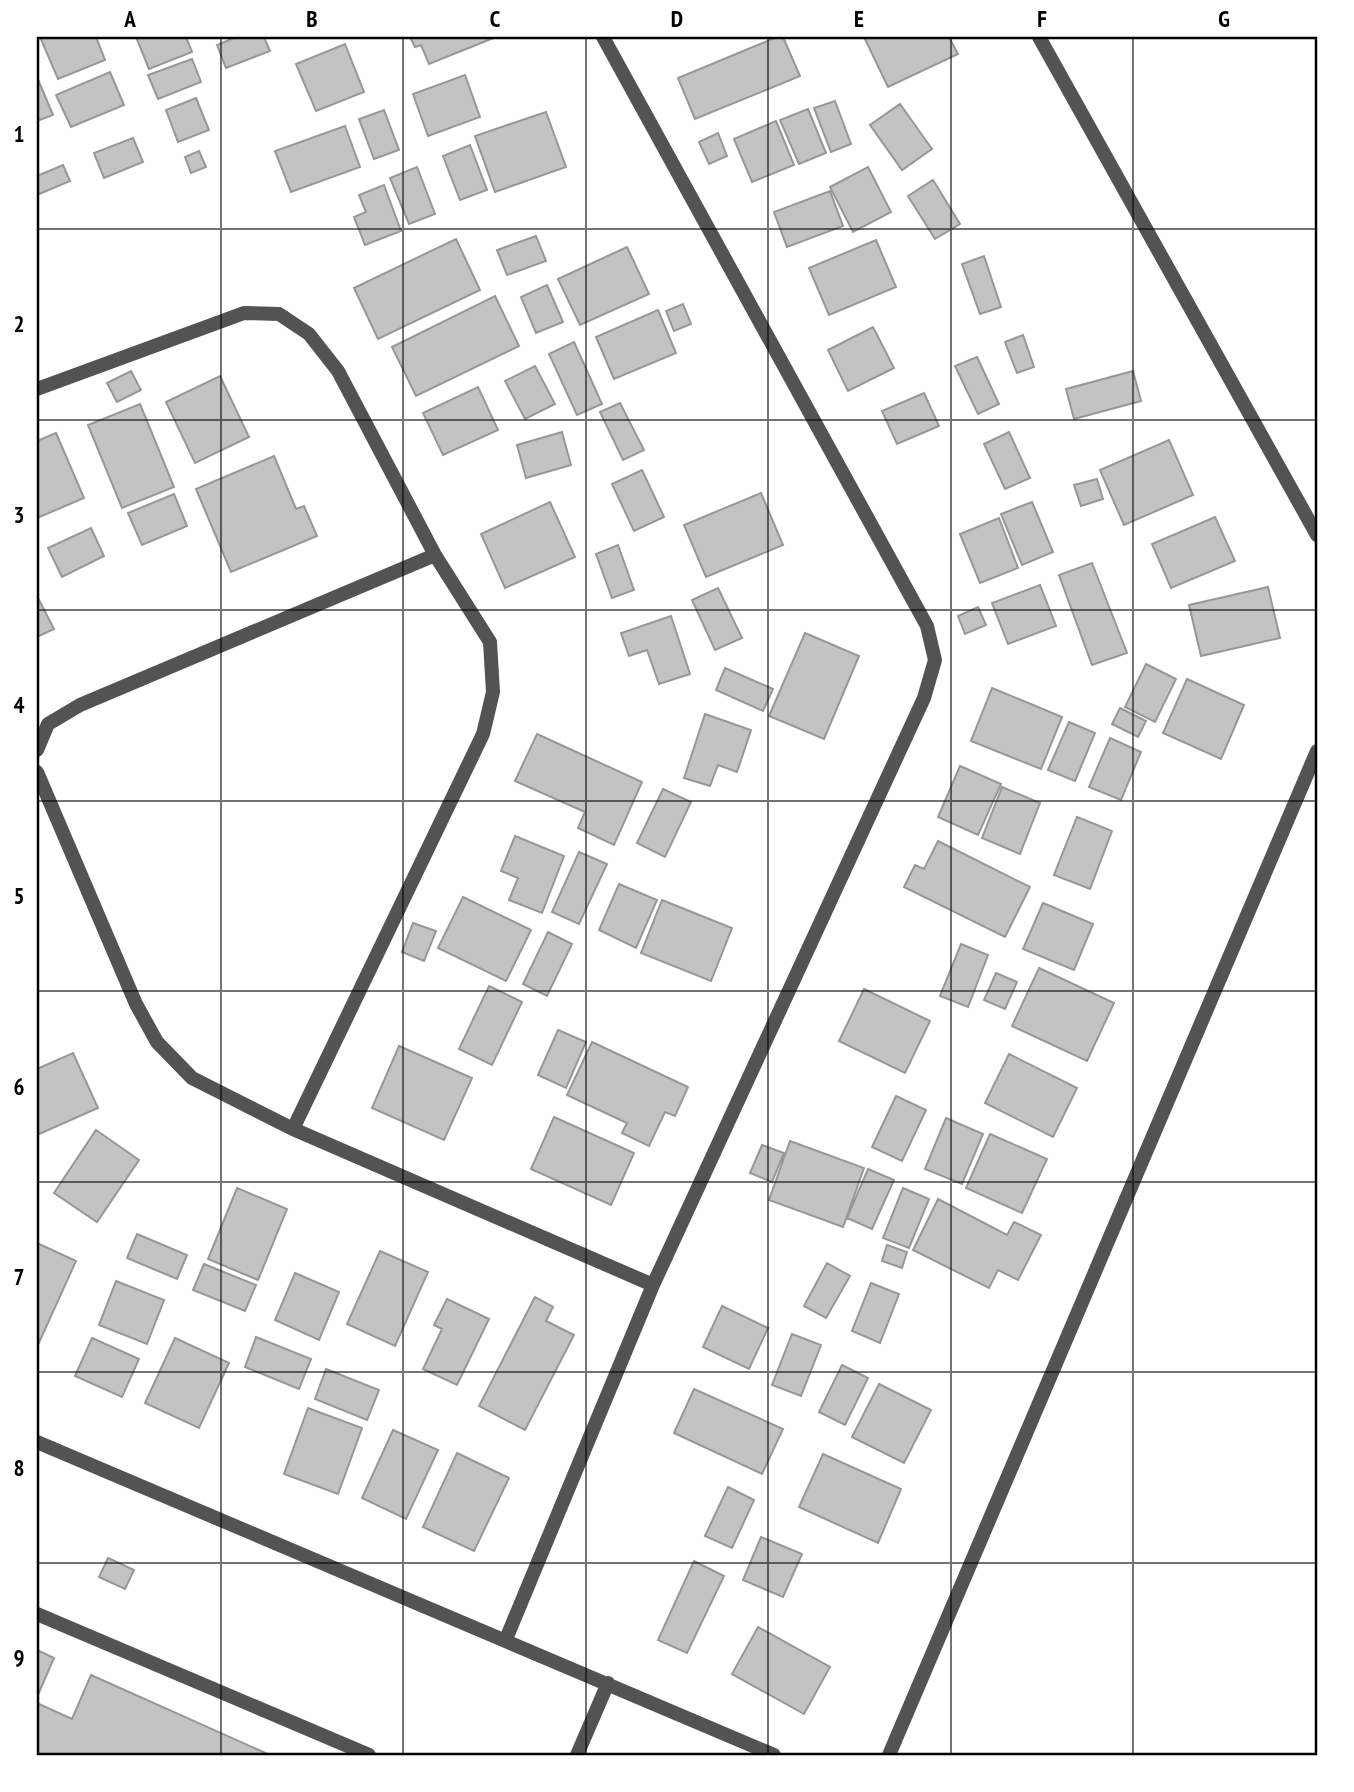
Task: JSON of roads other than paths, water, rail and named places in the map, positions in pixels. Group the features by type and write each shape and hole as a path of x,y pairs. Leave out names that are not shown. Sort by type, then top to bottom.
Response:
{"street":[{"path":"506,1639 653,1285 924,698 935,660 927,626 603,37"},
{"path":"1039,37 1317,536"},
{"path":"37,389 244,313 279,314 309,334 338,371 435,555 490,642 493,692 483,734 293,1129"},
{"path":"37,750 48,724 80,705 435,555"},
{"path":"889,1755 1317,751"},
{"path":"37,772 136,1004 157,1042 192,1078 293,1129 653,1285"},
{"path":"37,1442 774,1755"},
{"path":"37,1614 369,1755"},
{"path":"577,1755 608,1684"}]}
